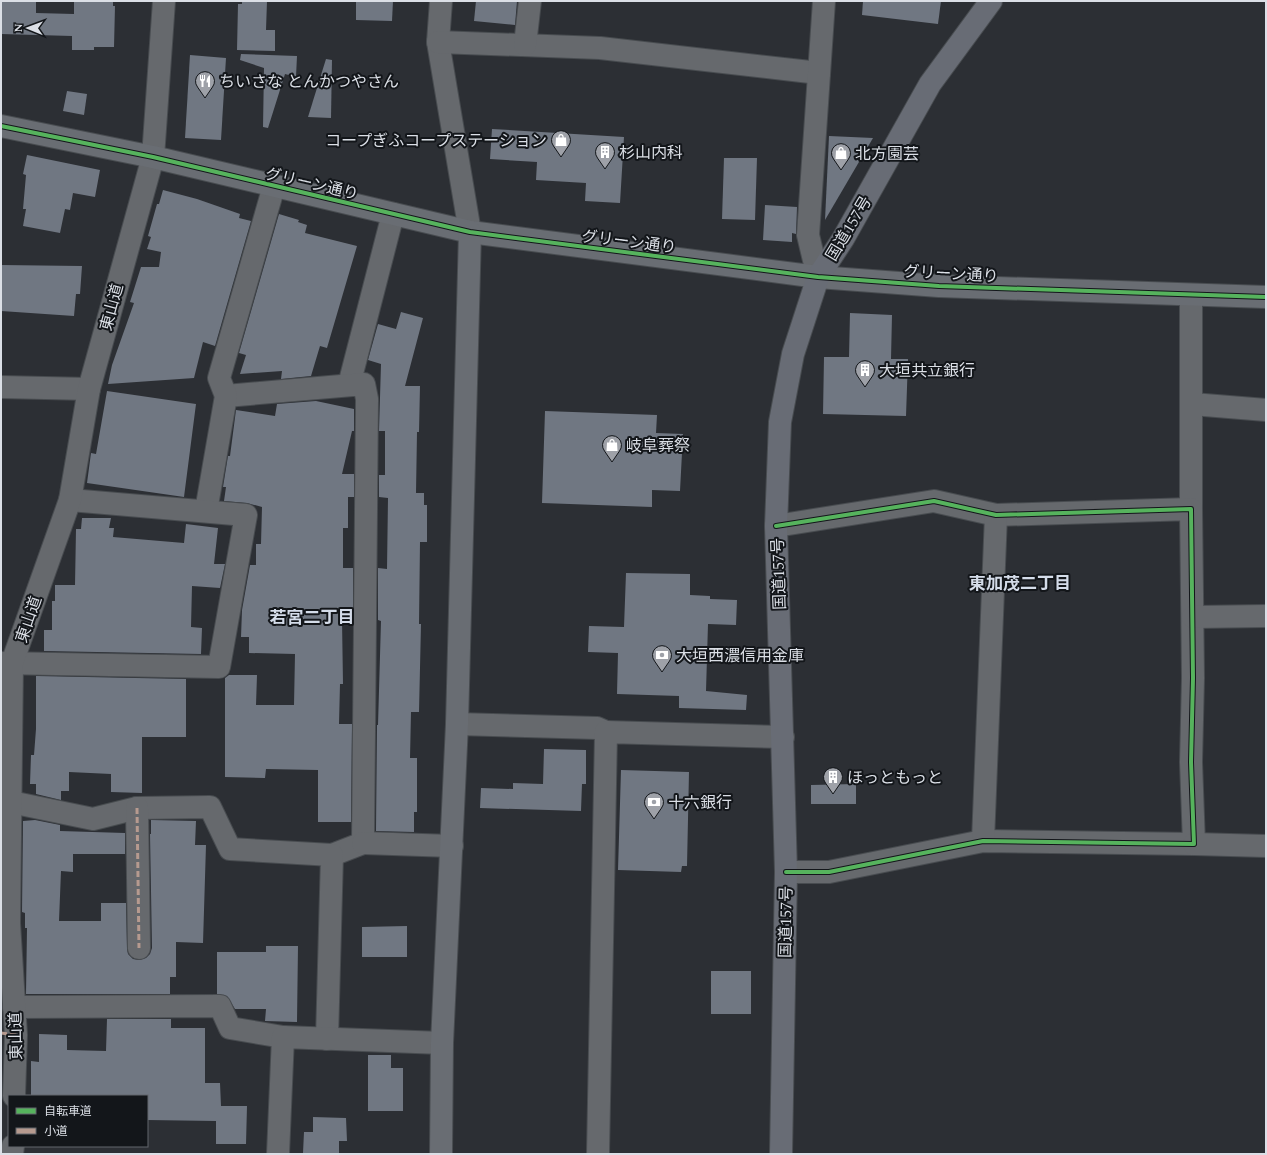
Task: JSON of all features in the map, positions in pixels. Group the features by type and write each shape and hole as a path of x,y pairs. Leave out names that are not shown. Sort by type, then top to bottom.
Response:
{"highway":[{"name":"国道157号","path":"781,1154 786,872 776,526 780,422 793,354 818,277 842,239 930,84 991,1"}],"street":[{"name":"東山道","path":"14,1095 9,1034 14,1007 5,923 7,663 70,500 89,389 153,157 164,1"},
{"path":"441,1 438,42 470,232 457,724 442,1043 441,1154"},
{"path":"525,45 530,1"},
{"path":"818,277 808,235 824,1"},
{"path":"438,42 600,48 819,73"},
{"name":"グリーン通り","path":"1,126 153,157 470,232 818,277 939,286 1266,297"},
{"path":"206,511 226,396 219,378 274,186"},
{"path":"349,385 393,214"},
{"path":"1192,295 1194,678 1191,762 1194,844"},
{"path":"226,396 364,384 368,400 363,843"},
{"path":"1,387 89,389"},
{"path":"1192,404 1266,410"},
{"path":"7,663 219,667 246,515 70,500"},
{"path":"776,526 934,501 996,515 1192,508"},
{"path":"983,841 996,515"},
{"path":"1193,617 1266,616"},
{"path":"457,724 597,728 606,732 783,737"},
{"path":"598,1154 606,732"},
{"path":"6,801 93,819 137,808 210,806 230,850 332,855 363,843 452,846"},
{"path":"137,808 139,948"},
{"path":"786,872 829,872 983,841 1266,846"},
{"path":"327,1039 332,855"},
{"path":"14,1007 220,1006 230,1028 283,1037 442,1043"},
{"path":"278,1154 283,1037"}],"building":[{"path":"1,1 36,1 36,13 74,14 74,1 113,1 113,6 115,6 114,47 94,47 94,50 72,50 72,36 1,34"},
{"path":"242,1 267,1 266,30 275,30 275,51 237,50 238,4 242,4"},
{"path":"356,1 393,1 392,21 356,20"},
{"path":"476,1 517,1 515,25 474,21"},
{"path":"863,1 941,1 938,24 862,15"},
{"path":"241,54 297,56 296,77 285,74 268,128 263,127 264,68 240,60"},
{"name":"ちいさな とんかつやさん","path":"190,55 226,58 221,140 185,138"},
{"path":"326,59 332,60 331,118 308,117"},
{"path":"67,91 87,94 84,115 63,111"},
{"path":"492,129 624,137 620,203 585,201 586,183 536,180 537,162 490,159"},
{"name":"北方園芸","path":"829,136 873,138 825,220"},
{"path":"27,155 100,170 95,197 73,193 70,210 65,209 60,233 23,226 26,209 23,209 26,175 23,174"},
{"path":"724,158 757,158 755,220 722,219"},
{"path":"163,190 197,199 240,214 239,218 251,221 215,346 203,342 194,378 108,384 112,365 134,303 130,302 141,267 159,267 161,252 147,249 151,237 148,236 157,204 159,204"},
{"path":"765,205 797,207 796,234 792,233 792,242 763,240"},
{"path":"279,214 299,220 298,222 307,225 305,233 357,246 327,348 320,346 311,376 281,379 282,371 240,374 246,355 239,353"},
{"path":"1,265 82,266 80,294 76,294 74,316 1,311"},
{"path":"401,312 423,318 405,386 420,386 419,432 417,432 416,493 424,493 424,505 427,505 427,542 420,542 419,624 421,624 419,712 411,712 410,758 417,758 417,812 414,812 414,832 376,831 377,725 381,621 378,620 378,568 387,569 388,498 379,497 379,475 385,475 385,431 379,431 381,364 368,360 378,324 396,329"},
{"name":"大垣共立銀行","path":"850,313 892,315 891,359 908,359 906,416 823,414 824,357 849,357"},
{"path":"107,391 196,404 184,497 87,483 91,453 96,454"},
{"path":"316,401 354,409 354,431 352,431 342,474 354,474 354,497 348,497 348,528 343,528 343,568 353,568 353,620 342,620 343,684 340,684 339,724 352,724 351,822 318,822 318,770 266,769 265,778 225,777 225,678 229,675 257,675 256,705 294,705 295,654 249,653 249,637 241,637 242,610 250,565 256,565 256,544 261,544 262,507 247,503 224,501 226,487 223,487 228,456 230,456 236,410 275,416 277,404"},
{"name":"岐阜葬祭","path":"545,411 657,415 656,433 683,434 680,491 652,490 652,507 542,503"},
{"path":"82,518 111,518 109,528 114,528 113,537 184,543 186,524 218,528 214,564 225,564 220,588 192,586 191,627 202,628 201,654 44,651 44,630 52,630 52,601 55,601 55,585 75,585 76,529 81,529"},
{"path":"626,573 690,574 690,595 710,596 710,599 737,600 736,625 708,624 706,691 747,695 746,710 679,708 679,696 617,694 618,653 588,652 589,626 624,627"},
{"path":"36,676 186,679 186,737 142,737 142,793 111,792 111,774 69,772 69,791 61,791 61,800 36,794 36,784 30,784 31,755 34,755 36,729"},
{"path":"544,749 586,750 586,784 582,784 581,811 480,808 481,788 513,789 513,783 543,784"},
{"name":"十六銀行","path":"621,770 689,772 687,866 682,866 681,872 618,870"},
{"name":"ほっともっと","path":"856,784 856,804 811,804 811,785"},
{"path":"35,820 60,825 60,831 125,833 125,854 73,854 73,872 61,871 59,921 101,921 101,903 126,903 128,954 133,959 139,960 146,958 150,954 152,948 151,820 196,821 195,845 206,845 203,943 176,942 176,977 170,977 170,994 26,994 27,928 25,928 25,913 22,912 23,821"},
{"path":"407,926 407,957 362,957 362,927"},
{"path":"266,946 298,946 297,1022 265,1021 266,1009 235,1009 227,996 217,994 217,952 266,952"},
{"path":"711,971 751,971 751,1014 711,1014"},
{"path":"107,1019 171,1019 171,1028 205,1028 205,1083 220,1083 221,1106 247,1106 246,1144 216,1144 216,1121 148,1120 148,1095 31,1095 31,1061 39,1062 39,1034 67,1035 67,1050 106,1051"},
{"path":"368,1055 391,1055 391,1068 403,1068 403,1111 368,1111"},
{"path":"313,1117 346,1118 347,1141 339,1141 339,1153 303,1153 304,1132 313,1132"}],"marked path":[{"path":"137,808 139,948"},
{"path":"1,1033 16,1035"}],"cycle path":[{"path":"1,126 153,157 470,232 818,277 939,286 1266,297"},
{"path":"776,526 934,501 996,515 1191,509 1193,678 1191,762 1194,844 983,841 829,872 786,872"}],"place":[{"name":"ちいさな とんかつやさん","path":"205,98"},
{"name":"コープぎふコープステーション","path":"561,157"},
{"name":"杉山内科","path":"605,169"},
{"name":"北方園芸","path":"841,170"},
{"name":"大垣共立銀行","path":"865,387"},
{"name":"岐阜葬祭","path":"612,462"},
{"name":"大垣西濃信用金庫","path":"662,672"},
{"name":"ほっともっと","path":"833,794"},
{"name":"十六銀行","path":"654,819"}],"district":[{"name":"東加茂二丁目","path":"1020,583"},
{"name":"若宮二丁目","path":"312,617"}]}
